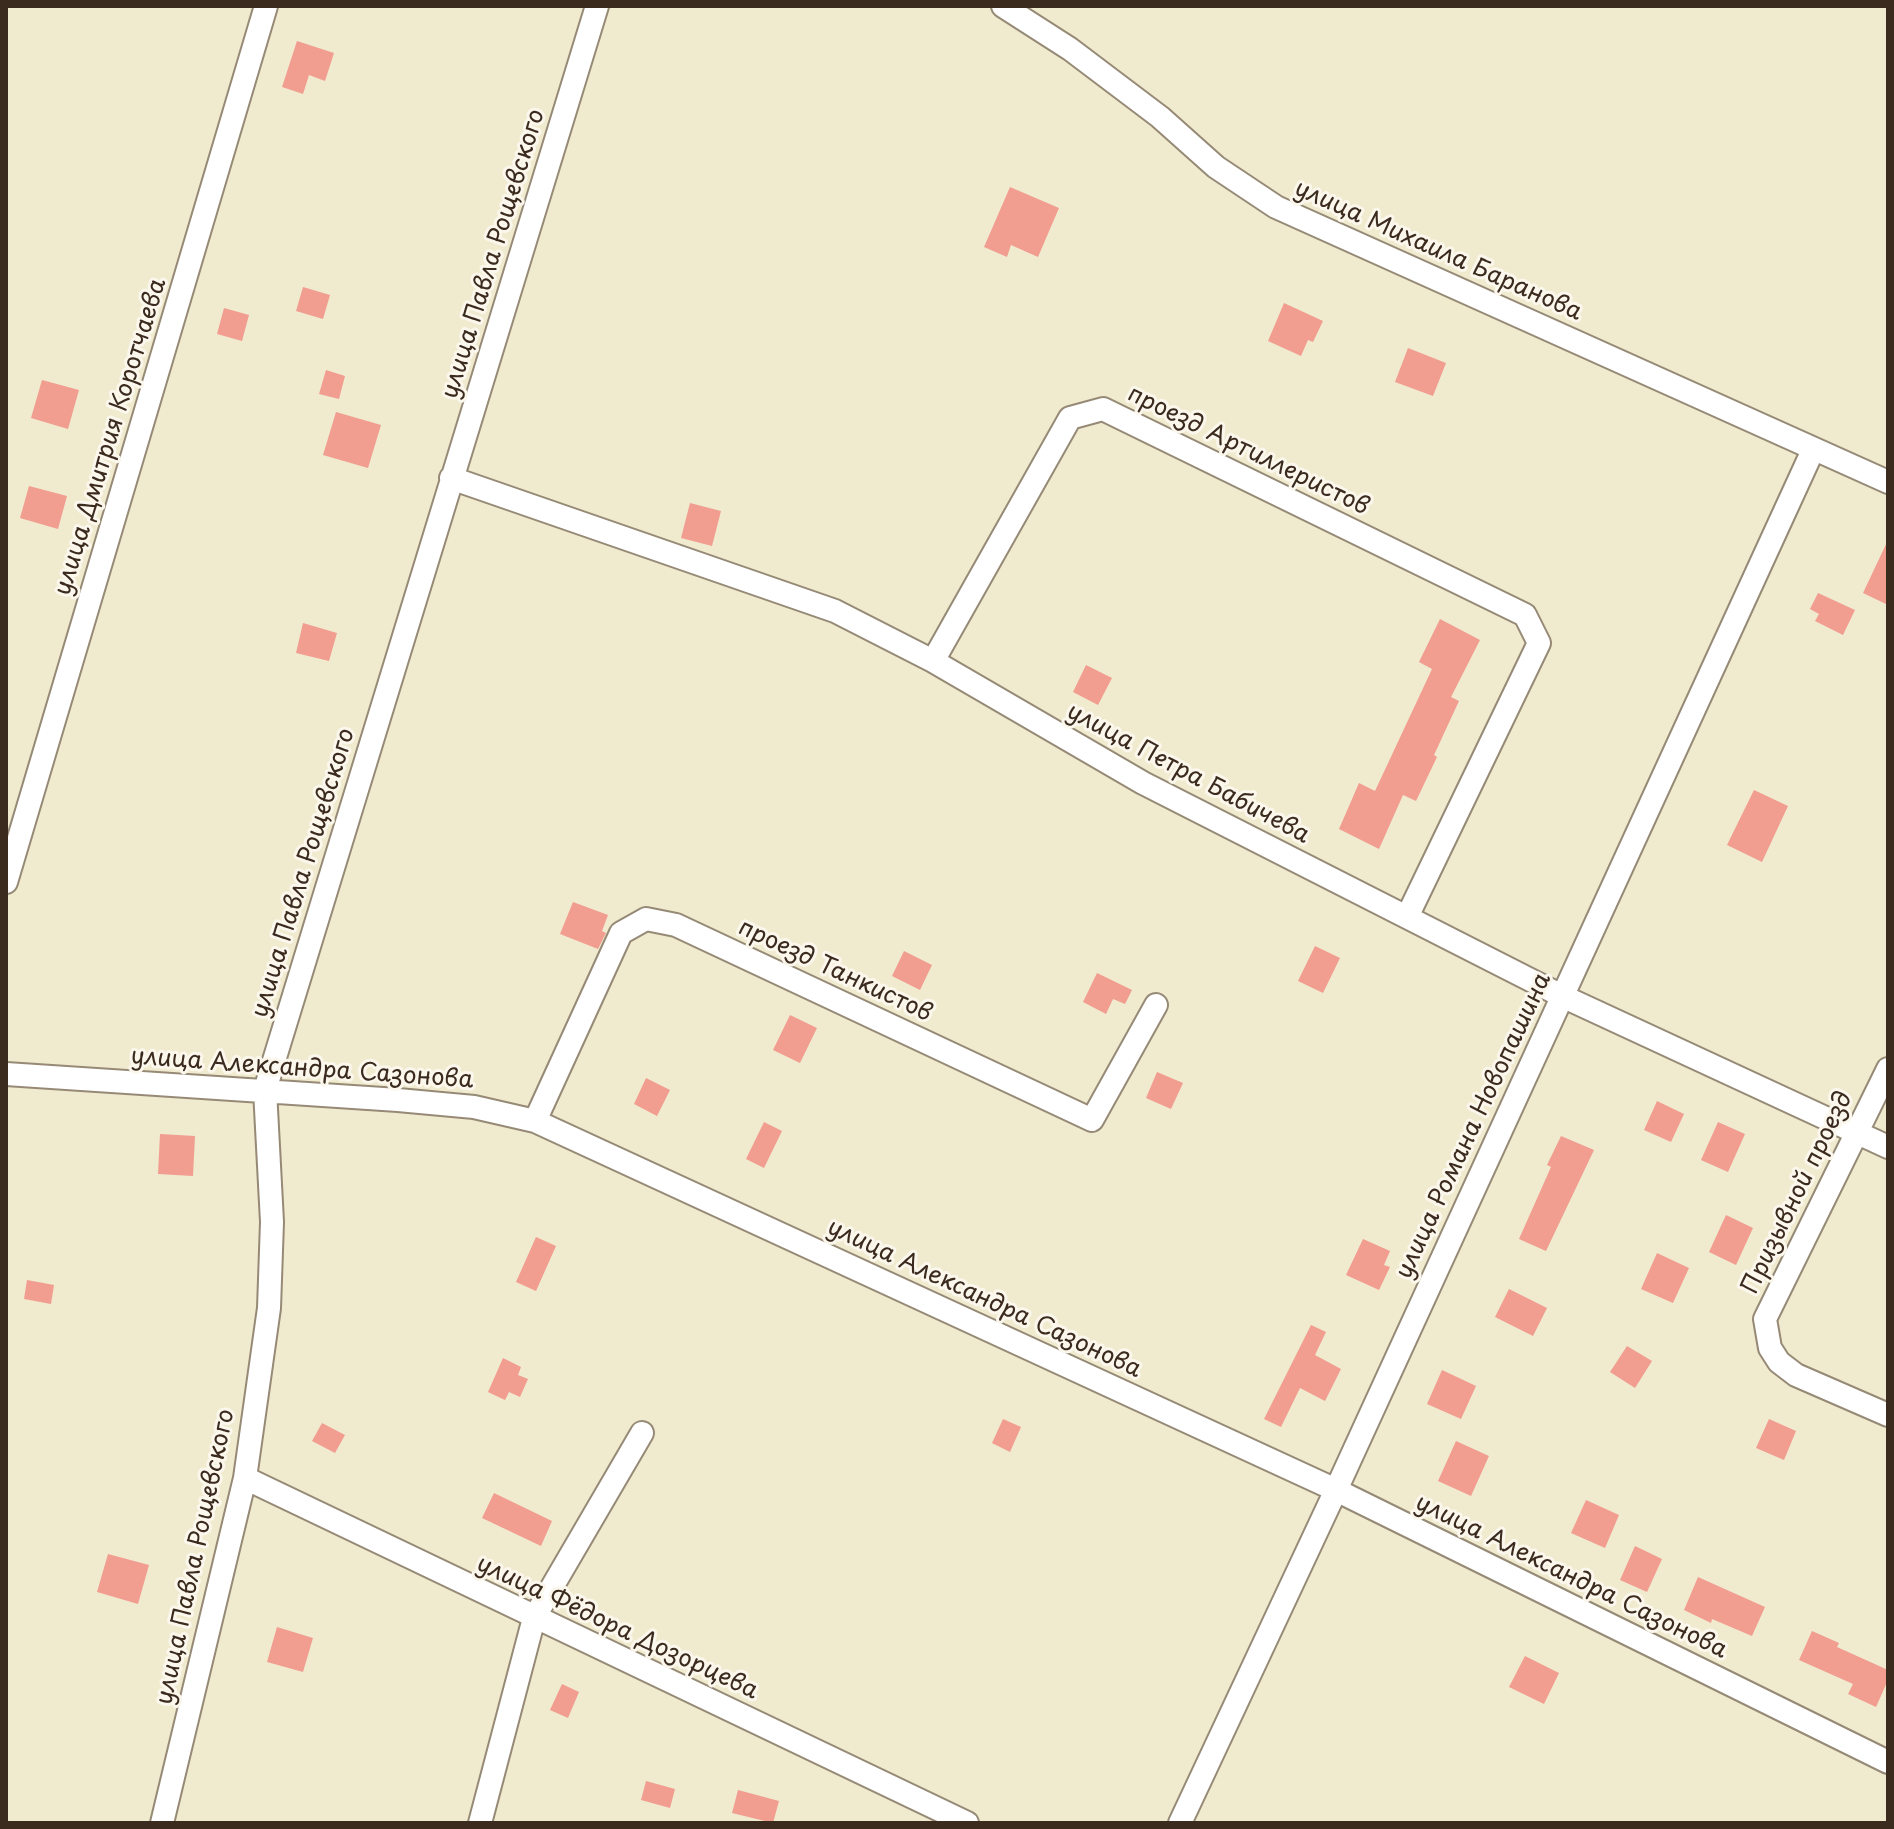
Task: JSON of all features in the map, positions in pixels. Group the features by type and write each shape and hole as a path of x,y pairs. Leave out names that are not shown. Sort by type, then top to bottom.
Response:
{"street":[{"name":"улица Дмитрия Коротчаева","path":"6,882 266,6"},
{"name":"улица Павла Рощевского","path":"162,1823 245,1478 269,1308 272,1222 265,1090 597,6"},
{"name":"улица Михаила Баранова","path":"1003,6 1070,49 1160,117 1216,167 1276,207 1888,482"},
{"name":"проезд Артиллеристов","path":"933,661 1070,418 1103,409 1525,615 1539,643 1407,917"},
{"name":"улица Романа Новопашина","path":"1180,1823 1813,450"},
{"name":"улица Петра Бабичева","path":"451,478 835,611 933,661 1143,783 1562,996 1888,1147"},
{"name":"проезд Танкистов","path":"535,1121 621,933 646,919 676,925 1092,1120 1156,1005"},
{"name":"Призывной проезд","path":"1888,1069 1765,1319 1766,1335 1779,1362 1796,1375 1888,1415"},
{"name":"улица Александра Сазонова","path":"6,1074 474,1107 535,1121 1336,1490 1886,1758"},
{"path":"480,1823 534,1618 642,1433"},
{"name":"улица Фёдора Дозорцева","path":"245,1478 967,1823"}],"building":[{"path":"297,41 334,53 325,81 309,75 303,94 282,87"},
{"path":"1010,187 1059,208 1038,257 1011,245 1007,257 984,247"},
{"path":"303,287 330,295 323,319 296,311"},
{"path":"1284,303 1323,321 1313,342 1308,340 1301,356 1268,341"},
{"path":"224,308 249,315 242,341 217,334"},
{"path":"1408,348 1446,363 1433,396 1395,382"},
{"path":"326,370 345,376 339,399 319,394"},
{"path":"42,380 79,390 68,429 31,418"},
{"path":"336,412 381,425 368,468 323,455"},
{"path":"29,486 67,496 58,529 20,518"},
{"path":"690,503 721,511 712,546 681,538"},
{"path":"1888,540 1888,605 1863,593"},
{"path":"1818,593 1855,610 1843,635 1815,621 1819,614 1810,609"},
{"path":"1440,619 1480,640 1451,697 1459,701 1416,801 1403,795 1379,849 1339,829 1359,783 1375,791 1432,669 1419,662"},
{"path":"303,623 337,633 329,661 296,653"},
{"path":"1086,665 1112,678 1098,705 1073,692"},
{"path":"1754,790 1788,806 1762,862 1727,845"},
{"path":"573,902 608,915 602,931 606,933 598,949 560,934"},
{"path":"1315,946 1340,958 1323,993 1298,981"},
{"path":"904,951 932,965 920,990 892,976"},
{"path":"1097,973 1132,990 1125,1004 1113,999 1106,1014 1083,1002"},
{"path":"790,1015 817,1028 800,1063 773,1050"},
{"path":"1157,1072 1183,1083 1171,1109 1146,1098"},
{"path":"646,1078 670,1090 657,1116 634,1104"},
{"path":"1657,1101 1684,1114 1671,1142 1644,1130"},
{"path":"764,1122 782,1131 764,1168 746,1159"},
{"path":"1718,1122 1745,1134 1728,1172 1701,1160"},
{"path":"160,1134 195,1136 193,1176 158,1174"},
{"path":"1561,1136 1594,1150 1546,1251 1519,1239 1551,1167 1547,1165"},
{"path":"1726,1215 1753,1228 1736,1265 1709,1252"},
{"path":"536,1237 556,1246 536,1291 516,1282"},
{"path":"1363,1239 1390,1251 1384,1265 1390,1267 1379,1290 1346,1275"},
{"path":"1657,1253 1689,1268 1673,1303 1641,1289"},
{"path":"27,1280 54,1285 51,1304 24,1299"},
{"path":"1509,1289 1547,1308 1533,1336 1495,1317"},
{"path":"1311,1325 1326,1332 1315,1355 1341,1369 1325,1401 1300,1388 1281,1427 1264,1419"},
{"path":"1627,1346 1652,1361 1635,1388 1610,1372"},
{"path":"503,1358 521,1367 518,1375 528,1379 520,1397 509,1392 505,1400 488,1392"},
{"path":"1442,1370 1476,1386 1461,1419 1427,1404"},
{"path":"1003,1419 1021,1427 1010,1452 992,1443"},
{"path":"1769,1419 1796,1431 1784,1460 1756,1448"},
{"path":"322,1423 345,1435 335,1453 312,1441"},
{"path":"1456,1441 1489,1456 1471,1496 1438,1481"},
{"path":"494,1493 552,1521 541,1546 482,1518"},
{"path":"1586,1500 1619,1515 1605,1548 1571,1533"},
{"path":"1635,1546 1662,1559 1647,1592 1620,1580"},
{"path":"108,1554 149,1565 138,1604 97,1592"},
{"path":"1698,1577 1765,1607 1752,1636 1712,1619 1711,1623 1684,1610"},
{"path":"277,1627 313,1638 303,1672 267,1662"},
{"path":"1812,1631 1839,1643 1837,1647 1888,1670 1888,1680 1876,1707 1848,1694 1853,1684 1799,1660"},
{"path":"1525,1656 1559,1673 1544,1704 1509,1687"},
{"path":"562,1684 579,1692 568,1718 550,1710"},
{"path":"646,1781 675,1789 670,1808 641,1800"},
{"path":"738,1790 779,1801 773,1823 732,1813"}]}
